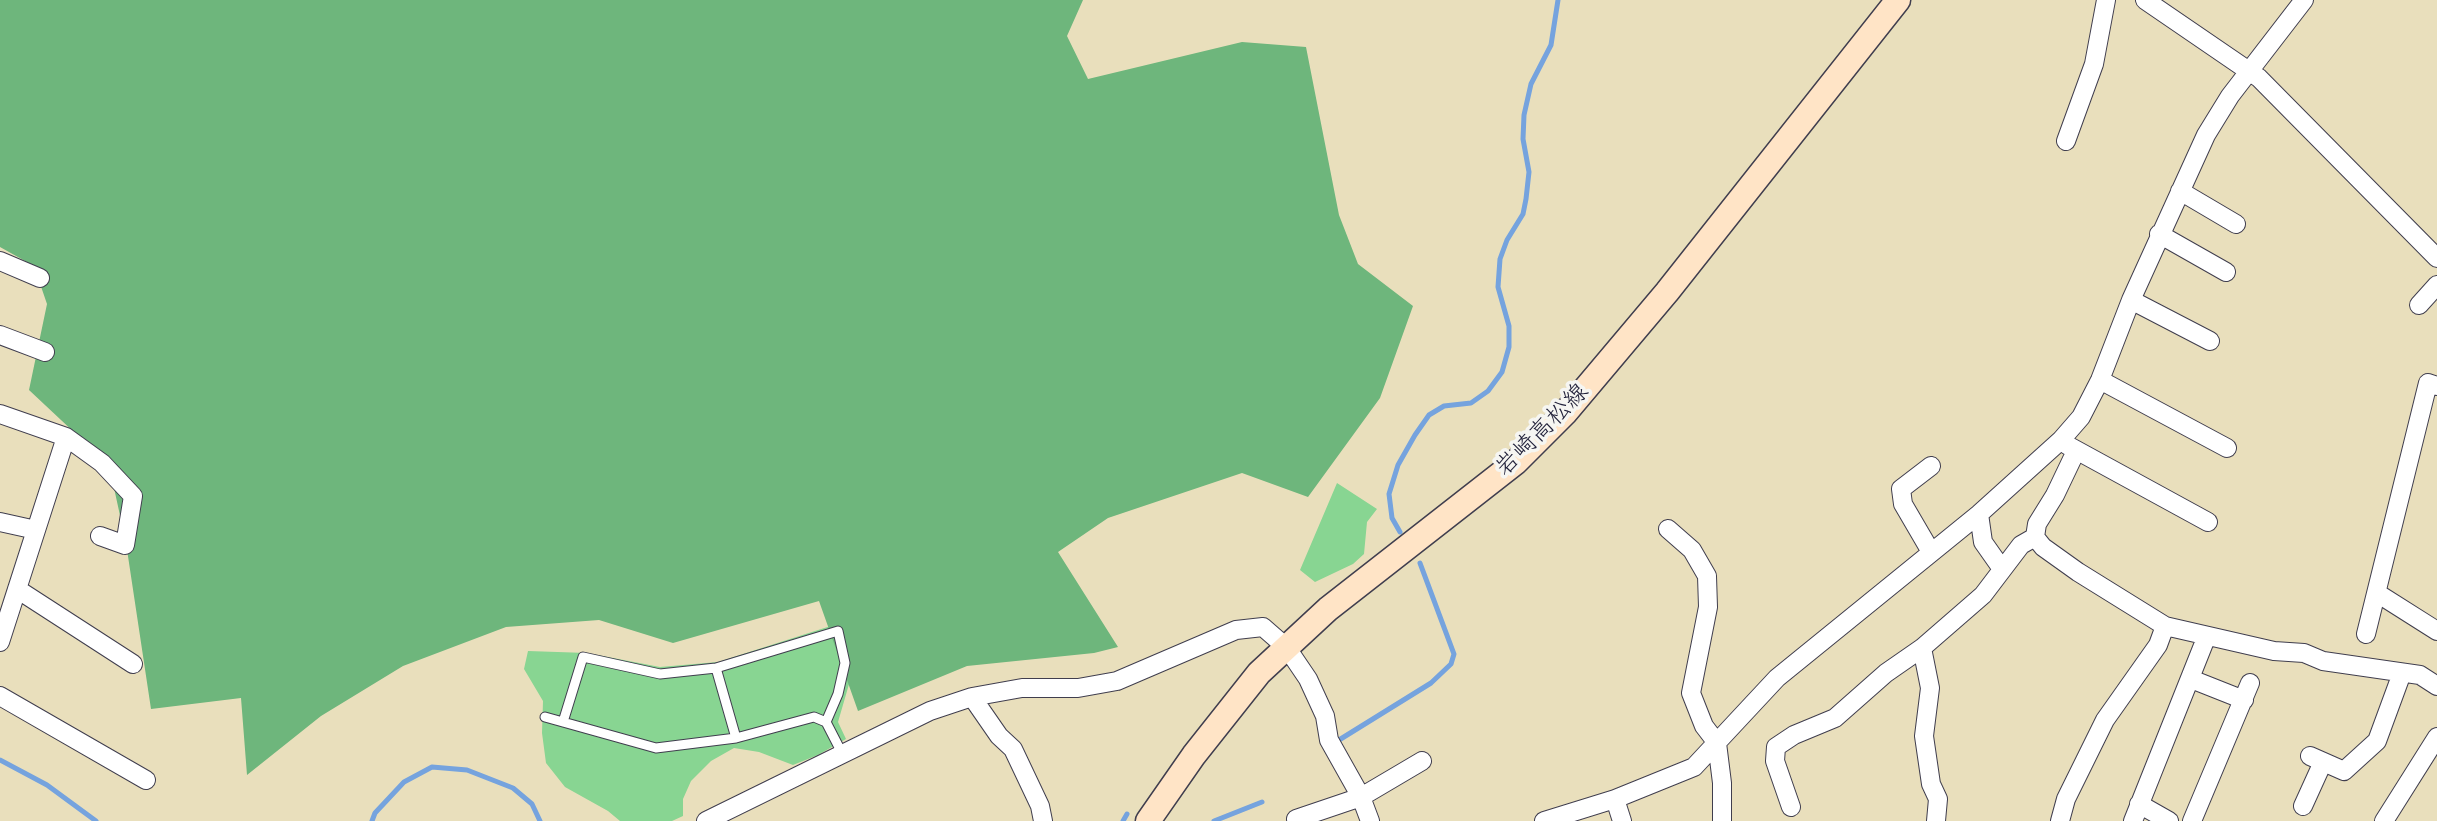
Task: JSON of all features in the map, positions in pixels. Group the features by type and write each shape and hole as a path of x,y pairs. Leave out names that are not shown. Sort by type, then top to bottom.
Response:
{"main road":[{"name":"岩崎高松線","path":"1148,821 1194,755 1259,673 1328,609 1516,462 1565,413 1667,292 1898,0"}],"street":[{"path":"2066,141 2094,64 2106,0"},
{"path":"2145,0 2249,71 2292,108 2437,258"},
{"path":"2304,0 2249,71 2206,135 2159,234 2100,380 2068,446 2055,495 2037,524 2035,537 2043,547 2078,572 2165,626 2206,638 2420,675 2437,686"},
{"path":"2180,191 2236,224"},
{"path":"2159,234 2226,272"},
{"path":"0,261 40,278"},
{"path":"2419,305 2437,285"},
{"path":"2131,300 2210,341"},
{"path":"0,335 45,352"},
{"path":"2100,380 2227,448"},
{"path":"2366,634 2428,383 2437,386"},
{"path":"0,414 66,437 103,463 133,496 125,545 100,536"},
{"path":"0,424 24,421"},
{"path":"0,642 3,622 17,589 66,437"},
{"path":"1545,821 1615,799 1694,767 1777,678 1931,552 2068,446"},
{"path":"2068,446 2208,522"},
{"path":"1931,466 1901,489 1903,504 1931,552"},
{"path":"1979,514 1983,542 2002,569"},
{"path":"0,522 36,530"},
{"path":"1668,529 1692,550 1707,576 1708,607 1691,693 1704,726 1717,743 1723,783 1722,821"},
{"path":"1791,807 1775,761 1776,747 1794,735 1835,718 1886,673 1922,648 1983,596 2021,545 2035,537"},
{"path":"17,589 133,664"},
{"path":"2377,593 2437,631"},
{"path":"2060,821 2066,799 2105,720 2158,645 2165,626"},
{"path":"706,821 930,711 972,697 1022,688 1078,688 1117,681 1236,630 1263,627 1287,648 1308,679 1325,716 1329,740 1361,797 1370,821"},
{"path":"2169,821 2136,813 2206,638"},
{"path":"1922,648 1930,688 1924,736 1931,784 1938,799 1936,821"},
{"path":"2303,806 2316,759 2344,771 2377,741 2402,673"},
{"path":"2191,679 2244,700"},
{"path":"2192,821 2250,683"},
{"path":"0,696 146,780"},
{"path":"972,697 999,736 1013,749 1040,806 1043,821"},
{"path":"2384,821 2437,737"},
{"path":"1296,819 1361,797 1422,761"},
{"path":"1615,799 1622,821"}],"lane":[{"path":"563,722 583,657 660,674 716,668 838,631 845,663 838,694 826,722"},
{"path":"716,668 736,738"},
{"path":"545,717 656,748 736,738 814,716 826,722 843,755"}],"green space":[{"path":"0,0 1083,0 1067,36 1088,79 1242,42 1306,47 1339,215 1358,264 1413,306 1380,398 1308,497 1242,473 1108,518 1058,552 1118,647 1094,653 967,666 858,711 819,601 673,643 599,620 506,627 403,666 321,716 247,775 241,698 151,709 126,543 109,465 29,390 47,304 34,266 0,247"},
{"path":"1337,483 1377,509 1367,522 1364,554 1353,564 1315,582 1300,570"},
{"path":"840,623 854,667 838,722 846,739 818,755 793,765 759,752 734,748 711,761 691,781 683,799 683,816 672,821 620,821 608,811 565,787 546,763 542,733 543,701 524,669 528,651 587,653 660,667 718,662"}],"waterway":[{"path":"1400,532 1392,518 1389,494 1398,465 1415,435 1429,415 1444,406 1471,403 1488,391 1502,372 1509,347 1509,326 1498,287 1500,259 1507,240 1523,214 1529,172 1523,139 1524,115 1531,84 1551,45 1558,0"},
{"path":"1339,740 1431,683 1451,664 1454,654 1420,563"},
{"path":"0,760 47,785 96,821"},
{"path":"372,821 375,813 404,782 432,767 467,770 513,788 532,804 540,821"},
{"path":"1214,821 1262,802"},
{"path":"1123,821 1127,814"}]}
